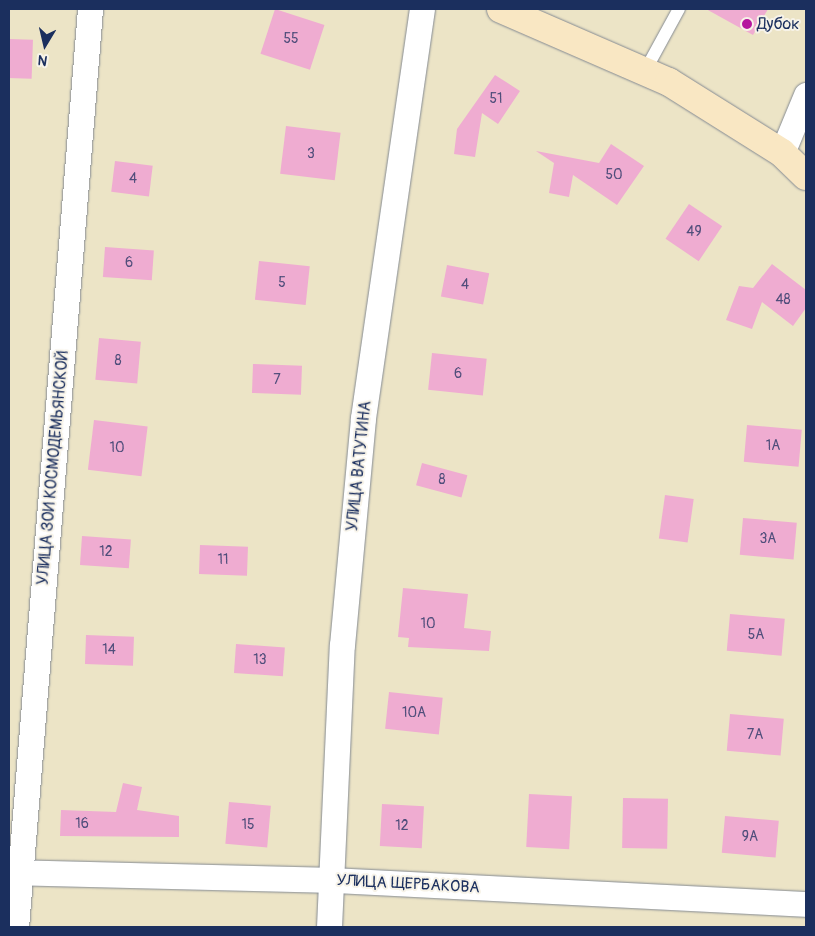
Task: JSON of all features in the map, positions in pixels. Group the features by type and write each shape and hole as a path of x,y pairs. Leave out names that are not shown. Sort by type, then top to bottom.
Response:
{"main road":[{"path":"500,9 669,82 782,153 806,176"}],"street":[{"name":"УЛИЦА ЗОИ КОСМОДЕМЬЯНСКОЙ","path":"16,927 15,873 90,9"},
{"name":"УЛИЦА ВАТУТИНА","path":"329,927 333,880 342,645 362,418 422,9"},
{"path":"782,153 806,95"},
{"name":"УЛИЦА ЩЕРБАКОВА","path":"15,873 333,880 806,904"}],"lane":[{"path":"645,71 679,9"}],"building":[{"path":"275,9 324,25 310,70 260,54"},
{"name":"Дубок","path":"706,9 768,9 753,35"},
{"path":"9,39 33,40 32,79 9,78"},
{"path":"495,75 520,91 498,124 482,113 475,157 454,154 457,129"},
{"path":"286,126 341,133 335,180 280,174"},
{"path":"611,144 644,166 617,205 573,175 569,197 549,193 554,163 536,151 599,163"},
{"path":"115,161 153,166 149,196 111,192"},
{"path":"689,204 722,226 699,261 666,239"},
{"path":"105,247 154,250 152,280 103,277"},
{"path":"259,261 310,266 306,305 255,300"},
{"path":"772,264 806,290 806,308 793,326 762,302 752,329 726,320 739,286 753,288"},
{"path":"447,265 489,273 483,305 441,296"},
{"path":"99,338 141,342 137,384 95,380"},
{"path":"432,353 487,359 483,396 428,390"},
{"path":"253,364 302,366 301,395 252,393"},
{"path":"94,420 148,427 142,476 88,470"},
{"path":"747,425 802,430 799,467 744,462"},
{"path":"422,463 467,475 461,497 416,485"},
{"path":"665,495 694,499 688,543 659,539"},
{"path":"743,518 797,523 794,560 740,555"},
{"path":"82,536 131,539 129,568 80,565"},
{"path":"200,545 248,547 247,576 199,574"},
{"path":"403,588 468,594 464,628 491,631 489,651 408,647 409,638 398,637"},
{"path":"730,614 785,619 782,656 727,651"},
{"path":"86,635 134,637 133,666 85,664"},
{"path":"236,644 285,647 283,676 234,673"},
{"path":"389,692 443,698 439,734 385,729"},
{"path":"730,714 784,719 781,756 727,751"},
{"path":"123,783 142,787 137,810 179,816 179,837 60,836 61,810 116,812"},
{"path":"529,794 572,796 569,849 526,847"},
{"path":"623,798 668,799 667,849 622,848"},
{"path":"229,802 271,806 267,848 225,844"},
{"path":"382,804 424,806 422,848 380,846"},
{"path":"725,816 779,821 776,858 722,853"}],"place":[{"name":"Дубок","path":"747,24"}]}
